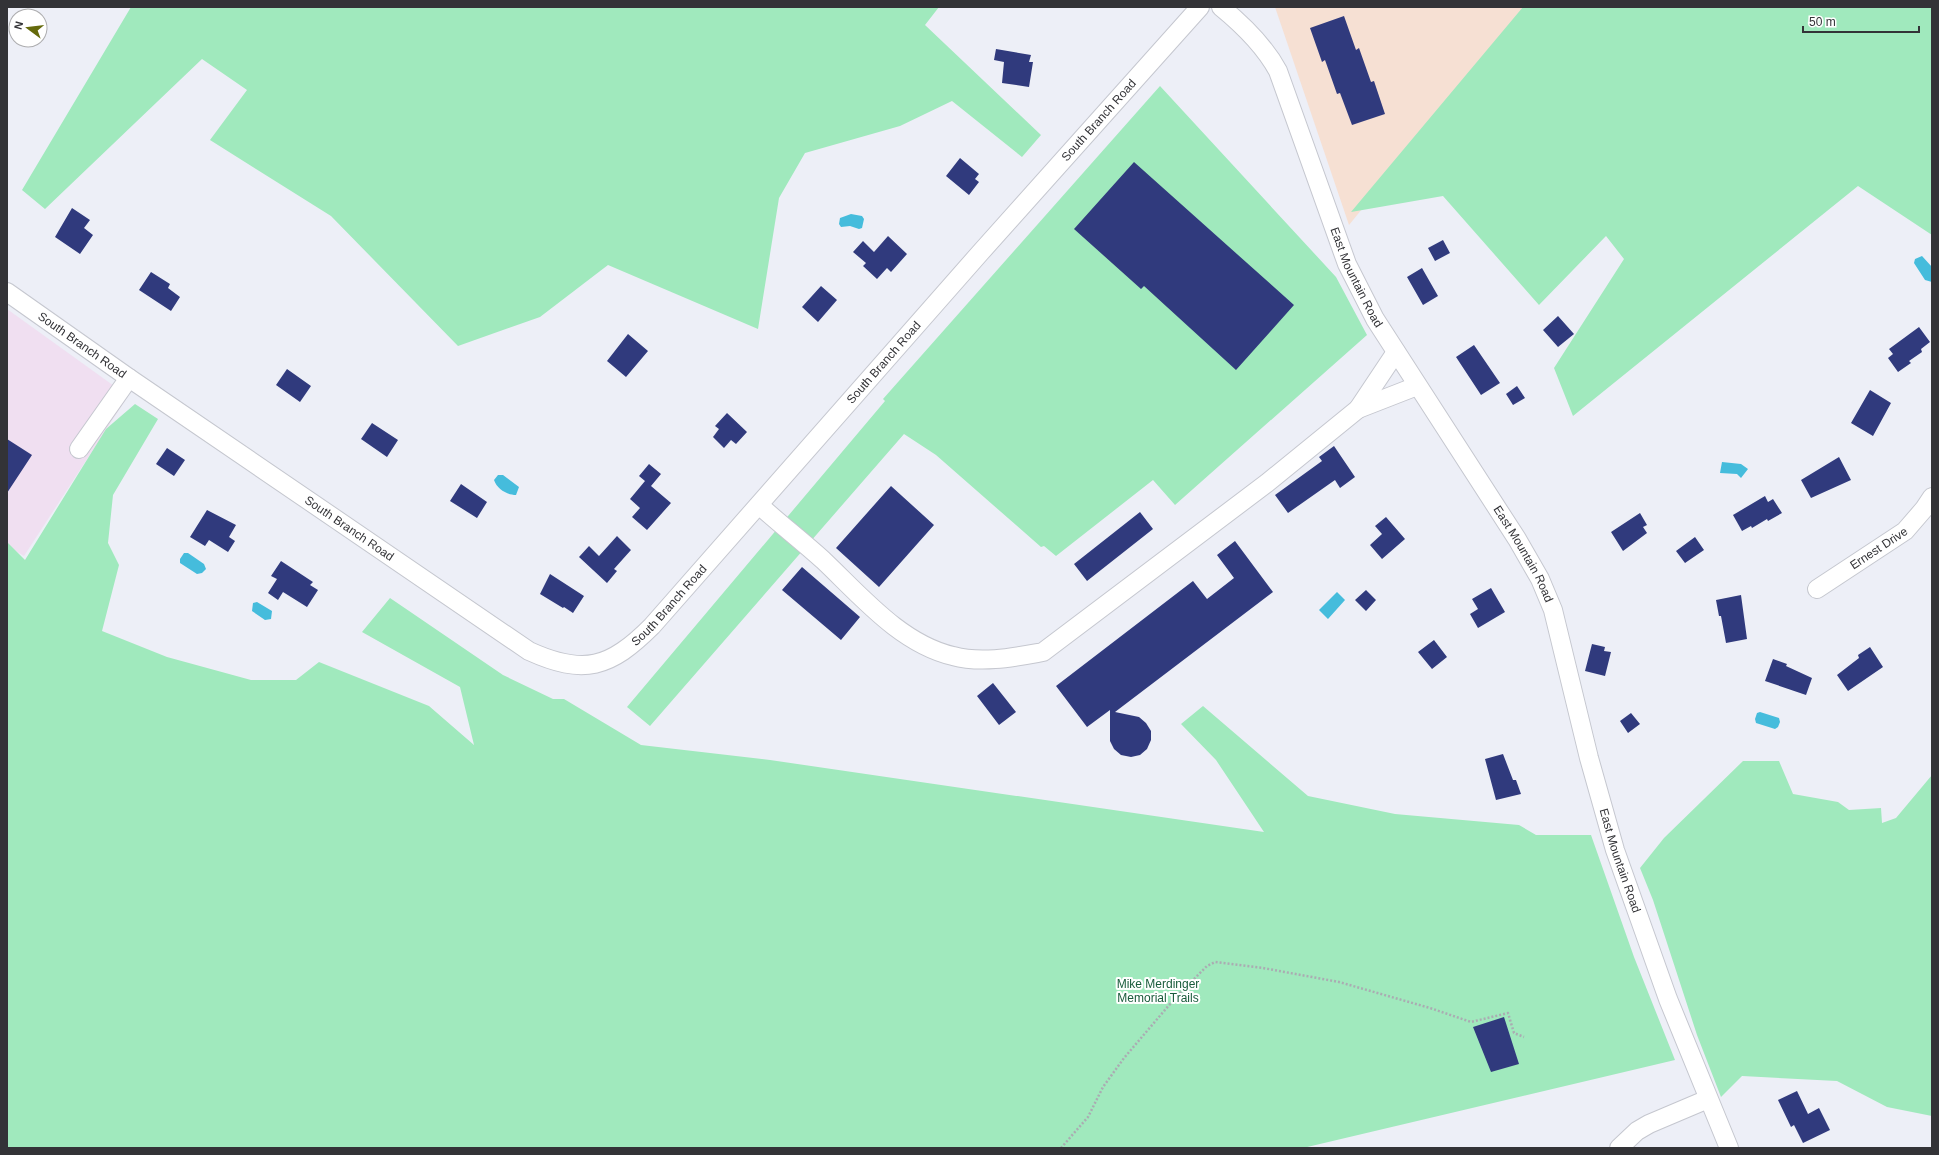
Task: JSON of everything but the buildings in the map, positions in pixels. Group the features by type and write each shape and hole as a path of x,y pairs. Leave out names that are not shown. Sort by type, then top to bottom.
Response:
{"street":[{"name":"South Branch Road","path":"7,292 129,378 510,640 529,651 561,664 582,666 595,664 617,657 632,647 652,626 1200,7"},
{"name":"East Mountain Road","path":"1220,7 1247,28 1271,57 1278,71 1347,264 1375,319 1517,539 1540,579 1554,610 1589,758 1615,850 1668,999 1729,1148"},
{"path":"759,505 902,633 926,647 954,657 979,659 1010,658 1044,652 1267,483 1358,409 1396,352"},
{"path":"79,449 129,378"},
{"path":"1358,409 1417,386"},
{"name":"Ernest Drive","path":"1817,589 1905,531 1932,497"},
{"path":"1619,1148 1637,1132 1649,1124 1708,1099"}],"path":[{"path":"1061,1148 1088,1117 1103,1087 1124,1058 1176,997 1207,966 1215,962 1262,968 1339,982 1430,1008 1471,1022 1508,1013 1514,1033 1524,1037"}],"shaded area":[{"path":"1275,7 1526,7 1349,225"},
{"path":"7,309 128,396 24,556 7,546"}],"green space":[{"path":"131,7 939,7 925,25 1041,135 1022,157 952,101 900,126 805,153 779,198 758,329 608,265 540,317 458,346 331,216 210,140 247,90 202,59 45,209 22,190"},
{"path":"1523,7 1932,7 1932,235 1858,186 1573,416 1554,368 1624,259 1606,236 1539,305 1443,196 1351,212"},
{"path":"1160,86 1336,277 1367,335 1175,505 1153,480 1056,556 1044,546 1041,547 936,455 904,434 650,726 627,707 885,401 883,399"},
{"name":"Mike Merdinger Memorial Trails","path":"135,404 158,419 113,495 108,543 119,565 102,631 167,657 251,680 296,680 319,662 429,706 474,745 460,687 362,632 390,598 503,675 553,699 564,699 641,745 770,760 1264,832 1216,760 1181,724 1203,706 1308,796 1395,814 1519,825 1536,835 1591,835 1634,957 1675,1060 1303,1148 7,1148 7,542 25,560 106,429"},
{"path":"1743,761 1779,761 1793,794 1838,802 1849,810 1881,808 1882,823 1896,818 1932,775 1932,1116 1887,1107 1837,1081 1742,1076 1721,1097 1697,1035 1653,900 1640,868 1664,838"}],"water":[{"path":"851,214 862,216 864,219 862,228 859,229 850,226 841,227 839,224 840,218"},
{"path":"1922,256 1932,267 1932,282 1925,280 1914,263 1915,259"},
{"path":"1722,462 1741,464 1748,469 1741,478 1737,474 1720,473"},
{"path":"498,475 503,475 519,487 516,495 506,493 497,486 494,480"},
{"path":"184,553 188,553 204,564 206,569 202,573 197,574 180,563 180,559"},
{"path":"1337,592 1345,600 1328,619 1319,610"},
{"path":"257,602 272,611 271,619 265,620 252,611 253,603"},
{"path":"1760,712 1779,718 1780,722 1778,727 1775,729 1756,723 1755,719 1757,713"}]}
